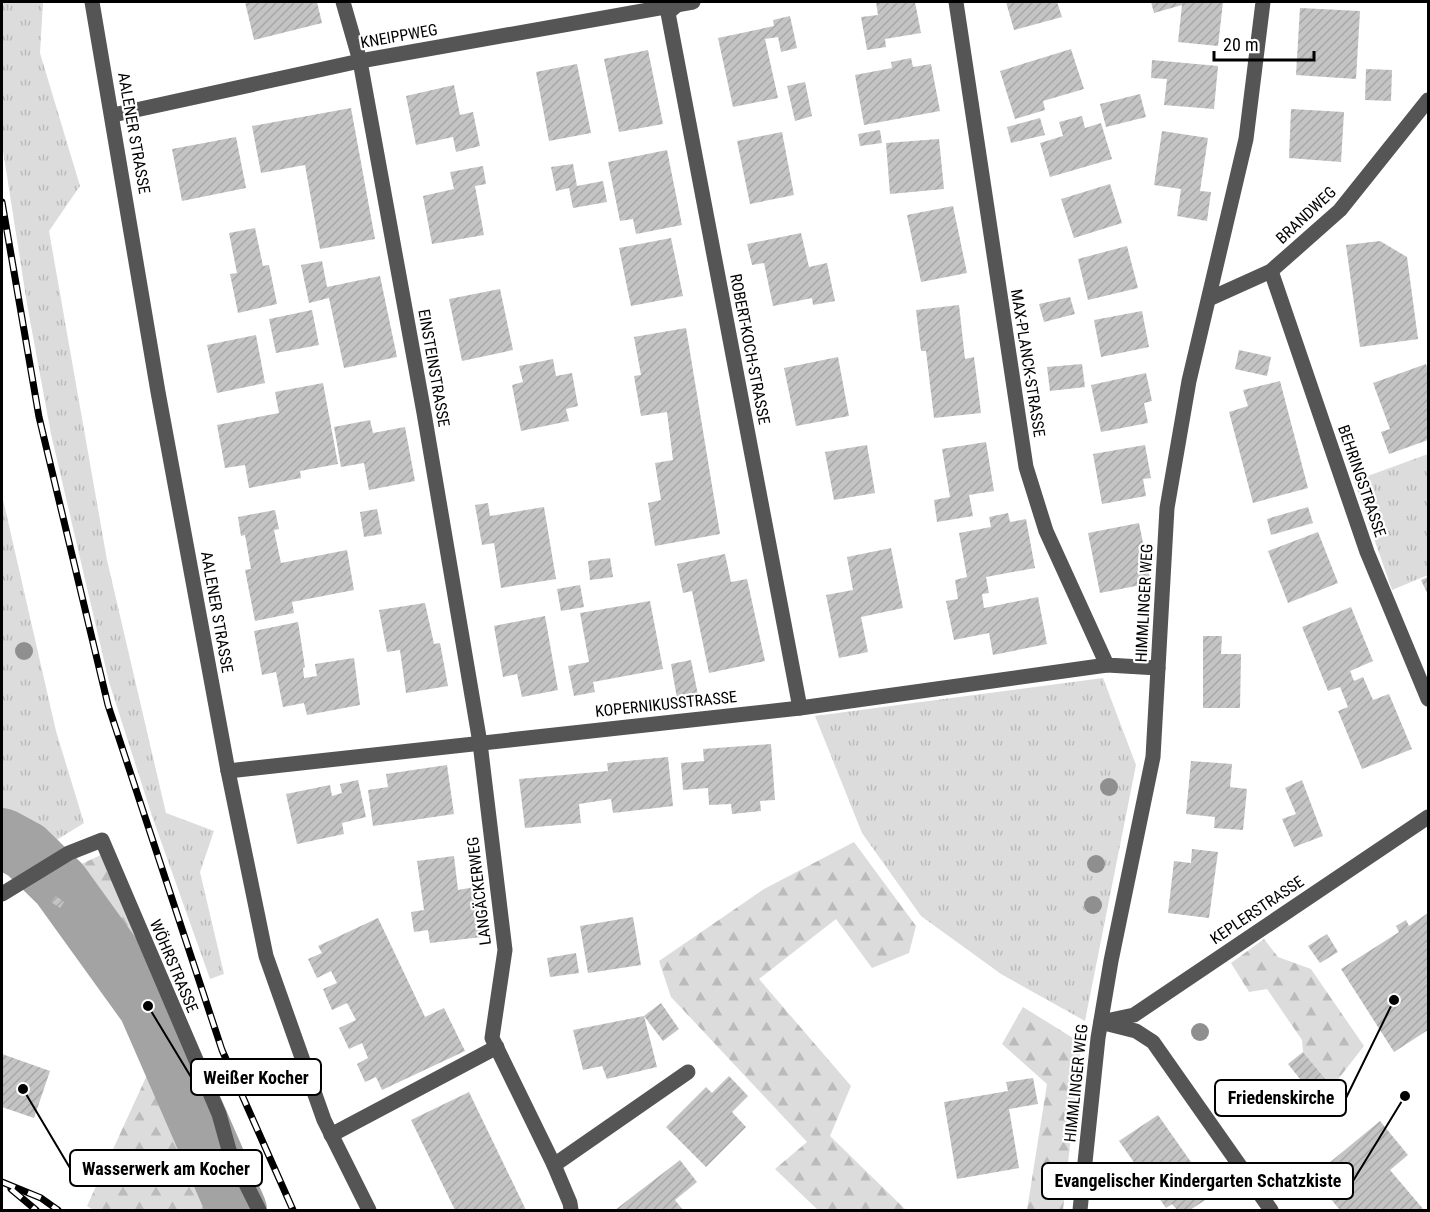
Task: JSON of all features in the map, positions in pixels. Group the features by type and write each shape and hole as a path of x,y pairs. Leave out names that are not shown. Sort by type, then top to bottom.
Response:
{"street":[{"name":"AALENER STRASSE","path":"93,2 158,392 228,771 266,956 324,1120 369,1210"},
{"name":"EINSTEINSTRASSE","path":"343,2 360,61 424,413 480,742"},
{"name":"KNEIPPWEG","path":"113,115 360,61 677,3 693,2"},
{"name":"MAX-PLANCK-STRASSE","path":"956,2 1026,467 1046,531 1107,665"},
{"name":"HIMMLINGER WEG","path":"1080,1210 1101,1022 1111,961 1153,757 1167,508 1189,381 1246,139 1263,2"},
{"name":"ROBERT-KOCH-STRASSE","path":"677,3 668,14 800,708"},
{"name":"BRANDWEG","path":"1209,299 1271,271 1340,210 1428,100"},
{"name":"BEHRINGSTRASSE","path":"1271,271 1367,552 1428,699"},
{"path":"1107,665 1158,668"},
{"name":"KOPERNIKUSSTRASSE","path":"228,771 800,708 1107,665"},
{"name":"LANGÄCKERWEG","path":"480,742 505,950 492,1038 554,1164 571,1210"},
{"name":"KEPLERSTRASSE","path":"1101,1022 1134,1015 1428,817"},
{"name":"WÖHRSTRASSE","path":"2,894 69,853 102,840 219,1114 229,1150 259,1210"},
{"path":"1101,1022 1136,1032 1153,1042 1271,1210"},
{"path":"331,1134 497,1047"},
{"path":"554,1164 688,1072"}],"green space":[{"path":"2,2 43,2 40,53 80,186 49,231 107,560 166,813 214,831 200,872 224,974 210,979 152,816 109,682 51,434 27,304 2,144"},
{"path":"1428,454 1428,575 1392,590 1354,481"},
{"path":"2,495 56,731 84,823 2,874"},
{"path":"1103,678 1136,765 1085,1021 1001,974 921,916 862,833 815,716"},
{"path":"854,842 916,926 909,953 872,968 836,919 759,979 851,1086 830,1136 906,1210 818,1210 775,1169 807,1142 671,997 659,961 764,889"},
{"path":"103,854 215,1117 211,1127 244,1210 93,1210 87,1206 158,1051 66,871"},
{"path":"1264,939 1278,957 1311,969 1364,1046 1332,1087 1303,1052 1302,1040 1267,989 1249,992 1231,963"},
{"path":"1023,1007 1081,1043 1063,1210 1027,1210 1047,1084 1002,1044"}],"building":[{"path":"245,2 317,2 322,23 254,40"},
{"path":"876,2 915,2 921,33 885,39 886,47 867,50 861,17 878,15"},
{"path":"1006,2 1057,2 1062,17 1014,30"},
{"path":"1151,2 1223,2 1218,46 1178,42 1182,5 1154,13"},
{"path":"1300,8 1360,11 1356,79 1296,75"},
{"path":"790,16 797,48 781,52 778,37 765,39 778,98 733,107 718,38 774,26 773,20"},
{"path":"1071,49 1084,89 1043,101 1045,110 1015,119 1000,71"},
{"path":"648,50 663,124 619,132 604,59"},
{"path":"911,58 913,67 931,64 940,111 864,125 855,75 892,68 891,62"},
{"path":"1152,60 1218,66 1214,109 1164,105 1167,79 1151,78"},
{"path":"577,64 591,133 549,141 536,72"},
{"path":"1366,69 1392,70 1391,101 1365,100"},
{"path":"805,82 812,116 795,121 787,86"},
{"path":"454,85 460,115 473,112 480,146 456,152 453,137 416,145 406,96"},
{"path":"1140,94 1146,117 1106,127 1100,104"},
{"path":"351,108 375,239 320,249 305,165 261,173 252,126"},
{"path":"1291,109 1344,112 1341,162 1289,158"},
{"path":"1082,116 1085,128 1101,123 1112,159 1050,177 1040,143 1063,136 1059,122"},
{"path":"1040,118 1045,135 1011,143 1007,127"},
{"path":"880,130 882,143 860,146 858,134"},
{"path":"1162,131 1208,138 1200,191 1211,192 1207,221 1177,216 1181,189 1154,185"},
{"path":"782,132 794,195 750,204 737,141"},
{"path":"236,137 246,188 182,201 172,149"},
{"path":"939,139 944,189 890,194 886,143"},
{"path":"667,150 682,225 636,234 633,219 620,221 608,162"},
{"path":"573,164 577,186 603,181 607,202 573,208 569,188 556,191 551,167"},
{"path":"483,166 486,184 475,186 484,235 432,244 423,196 454,189 450,172"},
{"path":"1110,184 1122,223 1074,238 1061,199"},
{"path":"953,206 967,273 921,282 907,215"},
{"path":"255,228 263,266 269,265 277,304 238,313 230,274 237,273 229,233"},
{"path":"801,233 809,267 827,263 835,301 813,305 812,298 773,306 764,263 752,265 747,244"},
{"path":"671,238 683,296 631,306 619,248"},
{"path":"1380,241 1407,257 1418,339 1360,347 1346,245"},
{"path":"1127,246 1138,288 1088,300 1078,259"},
{"path":"322,261 327,287 380,276 397,357 344,368 329,298 309,303 301,265"},
{"path":"500,289 513,350 462,361 449,299"},
{"path":"1070,297 1075,314 1044,322 1039,304"},
{"path":"959,305 965,359 974,357 981,413 934,418 926,351 921,351 916,310"},
{"path":"312,310 319,345 276,353 269,319"},
{"path":"1142,311 1149,347 1101,357 1094,320"},
{"path":"686,328 720,534 655,546 648,503 661,500 655,463 673,460 667,412 641,416 634,376 641,375 634,337"},
{"path":"256,335 265,383 217,393 207,345"},
{"path":"1239,350 1271,357 1267,376 1235,369"},
{"path":"838,357 849,416 796,426 784,368"},
{"path":"553,359 556,376 572,373 578,406 566,409 569,421 521,431 512,385 523,382 519,366"},
{"path":"1082,364 1085,387 1050,391 1047,367"},
{"path":"1426,364 1428,371 1428,440 1389,454 1381,432 1390,429 1373,383"},
{"path":"1146,373 1152,401 1144,403 1148,423 1101,432 1091,385"},
{"path":"1280,381 1308,488 1253,503 1229,412 1248,406 1243,390"},
{"path":"323,383 338,464 300,471 301,478 249,488 245,465 225,468 217,425 279,413 275,392"},
{"path":"370,420 373,433 405,427 415,481 369,490 364,463 341,467 334,427"},
{"path":"986,442 994,491 969,495 973,516 937,522 934,500 950,497 942,449"},
{"path":"867,445 875,493 834,500 825,452"},
{"path":"1145,445 1151,478 1143,479 1146,496 1102,504 1093,454"},
{"path":"488,503 490,516 544,507 556,579 501,588 494,543 482,545 475,505"},
{"path":"1308,507 1313,523 1271,535 1267,519"},
{"path":"377,509 382,534 364,537 360,512"},
{"path":"275,510 279,529 274,530 281,563 347,550 354,590 292,602 294,613 255,621 245,570 251,569 245,535 241,536 238,517"},
{"path":"1008,513 1010,522 1026,519 1035,568 986,577 989,593 982,594 984,608 1038,597 1047,644 993,655 989,633 954,640 946,601 958,599 955,580 967,577 959,533 991,527 989,517"},
{"path":"1139,523 1151,583 1100,593 1088,533"},
{"path":"1318,532 1338,583 1288,603 1268,551"},
{"path":"891,548 903,608 861,617 868,652 839,658 826,595 853,590 847,557"},
{"path":"725,554 731,582 747,579 765,661 709,673 692,591 683,593 677,564"},
{"path":"610,558 613,577 590,580 588,561"},
{"path":"1428,577 1428,595 1421,580"},
{"path":"580,585 584,607 561,611 557,589"},
{"path":"650,601 663,669 593,682 595,692 574,696 568,666 589,662 580,613"},
{"path":"425,603 434,644 440,643 448,686 406,693 400,650 387,652 379,610"},
{"path":"1351,607 1373,661 1350,671 1354,681 1363,677 1373,700 1389,694 1412,749 1362,769 1338,711 1348,707 1340,687 1328,691 1302,627"},
{"path":"545,616 558,690 522,697 517,674 503,677 494,626"},
{"path":"298,622 305,667 303,668 304,678 317,676 315,664 354,658 360,705 307,715 304,703 283,707 276,672 262,675 254,631"},
{"path":"1203,636 1222,636 1221,654 1241,654 1240,708 1203,708"},
{"path":"691,660 699,700 678,704 671,664"},
{"path":"771,744 775,800 760,801 761,811 732,814 731,804 709,805 708,788 683,790 681,763 704,761 703,749"},
{"path":"668,757 673,806 613,813 611,799 579,804 581,823 525,828 519,779 608,771 607,763"},
{"path":"1191,761 1232,764 1230,787 1247,789 1243,830 1214,828 1215,817 1186,814"},
{"path":"447,765 454,814 373,826 368,790 388,787 386,774"},
{"path":"358,780 366,817 342,823 344,834 297,844 286,794 330,785 332,796 342,793 340,784"},
{"path":"1302,780 1323,836 1294,847 1282,819 1296,814 1285,788"},
{"path":"1192,849 1218,852 1209,918 1168,913 1174,861 1191,863"},
{"path":"454,856 458,890 475,887 482,937 430,943 428,930 414,932 411,912 424,910 417,861"},
{"path":"56,896 64,902 60,908 51,902"},
{"path":"1428,913 1428,1030 1394,1052 1341,969 1399,932 1396,926 1406,920 1409,926"},
{"path":"633,917 641,965 588,973 580,926"},
{"path":"378,918 425,1017 444,1008 465,1051 382,1090 376,1077 365,1082 357,1064 368,1058 362,1043 349,1049 339,1028 356,1020 347,1003 332,1010 323,989 337,983 331,971 317,978 308,959 322,953 318,946"},
{"path":"1327,934 1338,952 1320,963 1308,946"},
{"path":"576,953 579,973 550,977 547,958"},
{"path":"661,1003 679,1029 663,1041 644,1016"},
{"path":"644,1016 657,1067 607,1079 602,1066 583,1070 573,1030"},
{"path":"1303,1052 1332,1087 1316,1099 1288,1064"},
{"path":"2,1054 50,1071 34,1118 2,1107"},
{"path":"729,1076 748,1096 732,1112 746,1127 706,1167 666,1127 706,1087 712,1093"},
{"path":"1033,1078 1038,1104 1009,1109 1019,1168 957,1179 944,1102 1008,1091 1006,1082"},
{"path":"469,1092 526,1210 455,1210 411,1120"},
{"path":"1158,1115 1198,1172 1188,1180 1193,1188 1201,1183 1210,1197 1190,1210 1177,1210 1172,1204 1166,1208 1119,1141"},
{"path":"1380,1121 1408,1155 1390,1170 1424,1210 1340,1210 1312,1177"},
{"path":"680,1160 697,1182 675,1200 683,1210 615,1210"}],"waterway":[{"path":"2,838 26,851 60,884 148,1006 237,1210"}],"railway":[{"path":"2,202 39,417 108,705 222,1050 293,1210"},
{"path":"2,1182 41,1198 58,1210"},
{"path":"11,1189 36,1210"}],"place":[{"name":"Friedenskirche","path":"1394,1000"},
{"name":"Weißer Kocher","path":"148,1006"},
{"name":"Wasserwerk am Kocher","path":"23,1089"},
{"name":"Evangelischer Kindergarten Schatzkiste","path":"1405,1096"}]}
